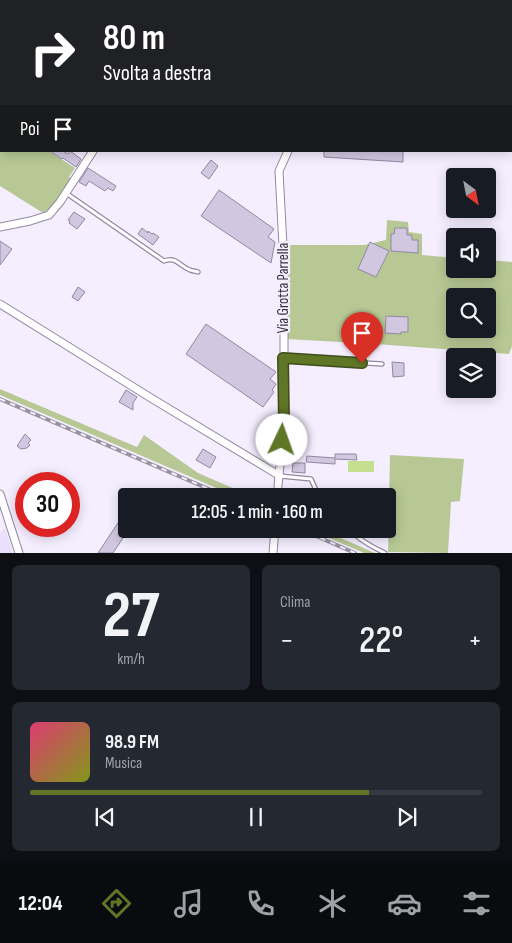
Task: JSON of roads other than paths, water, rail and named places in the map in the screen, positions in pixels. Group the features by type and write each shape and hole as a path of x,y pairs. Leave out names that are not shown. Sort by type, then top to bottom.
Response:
{"street":[{"path":"0,227 49,215 60,202 92,152"},
{"name":"Via Grotta Parrella","path":"278,486 284,423 284,265 279,171 288,152"},
{"path":"0,304 280,476"},
{"path":"0,494 19,553"},
{"path":"273,553 274,538"}],"lane":[{"path":"66,193 164,261 174,260 190,270 198,272"},
{"path":"283,358 382,364"},
{"path":"280,476 310,479 315,488"},
{"path":"360,538 385,553"}],"railway":[{"path":"0,399 206,488"},
{"path":"321,538 355,553"}]}
